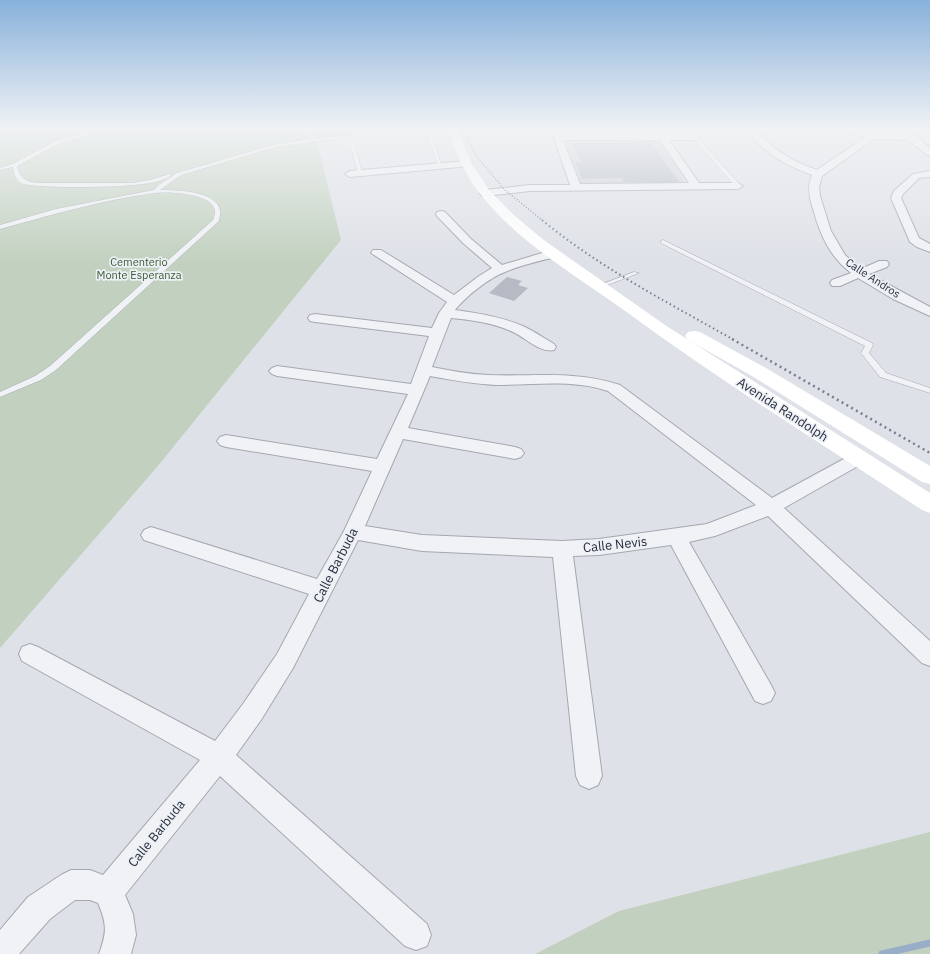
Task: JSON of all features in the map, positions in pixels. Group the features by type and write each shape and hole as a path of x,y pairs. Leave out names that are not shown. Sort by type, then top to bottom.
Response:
{"main road":[{"name":"Avenida Randolph","path":"473,174 485,193 500,212 552,254 638,312 662,331 930,504"},
{"name":"Avenida Randolph","path":"638,312 670,322 759,372 930,476"}],"street":[{"path":"571,174 576,188"},
{"path":"687,174 696,186"},
{"name":"Calle Andros","path":"818,174 815,178 814,194 825,232 836,251 846,263 861,273 930,312"},
{"path":"930,174 916,176 898,193 896,198 914,240 921,245 930,248"},
{"path":"485,193 530,188 738,186"},
{"path":"441,214 467,241 500,269"},
{"path":"378,253 450,307 517,328 549,347"},
{"name":"Calle Barbuda","path":"108,892 219,757 252,712 285,661 353,532 417,390 437,333 450,307 483,279 500,269 552,254"},
{"path":"836,283 883,264"},
{"path":"315,318 437,333"},
{"path":"424,370 464,378 496,380 581,379 599,382 614,388 771,507 930,656"},
{"path":"278,372 417,390"},
{"path":"397,432 515,453"},
{"path":"226,441 382,466"},
{"name":"Calle Nevis","path":"353,532 422,543 562,549 599,547 676,536 708,531 771,507 859,458"},
{"path":"151,535 323,590"},
{"path":"676,536 762,693"},
{"path":"562,549 589,776"},
{"path":"30,654 219,757 416,936"},
{"path":"0,953 39,908 71,885 90,885 108,892 118,914 121,935 115,954"}],"lane":[{"path":"16,174 20,181 39,185 133,184 179,174"},
{"path":"156,191 162,184 179,174"},
{"path":"728,174 738,186"},
{"path":"0,227 56,211 156,191 185,192 207,198 218,208 216,221 53,368 38,378 0,395"},
{"path":"663,242 869,345 865,353 882,375 930,391"},
{"path":"600,286 636,273"}],"shaded area":[{"path":"577,174 680,174 687,184 581,185"}],"green space":[{"name":"Cementerio Monte Esperanza","path":"0,174 325,174 341,240 157,467 0,648"},
{"path":"930,832 930,954 535,954 619,911"}],"building":[{"path":"580,174 673,174 679,182 624,182 622,178 582,179"},
{"path":"507,277 522,281 518,285 528,288 514,301 489,293"}],"waterway":[{"path":"882,954 930,943"}],"railway":[{"path":"491,174 505,190 543,221"},
{"path":"542,220 587,254 635,284 734,340"},
{"path":"732,339 930,453"}]}
